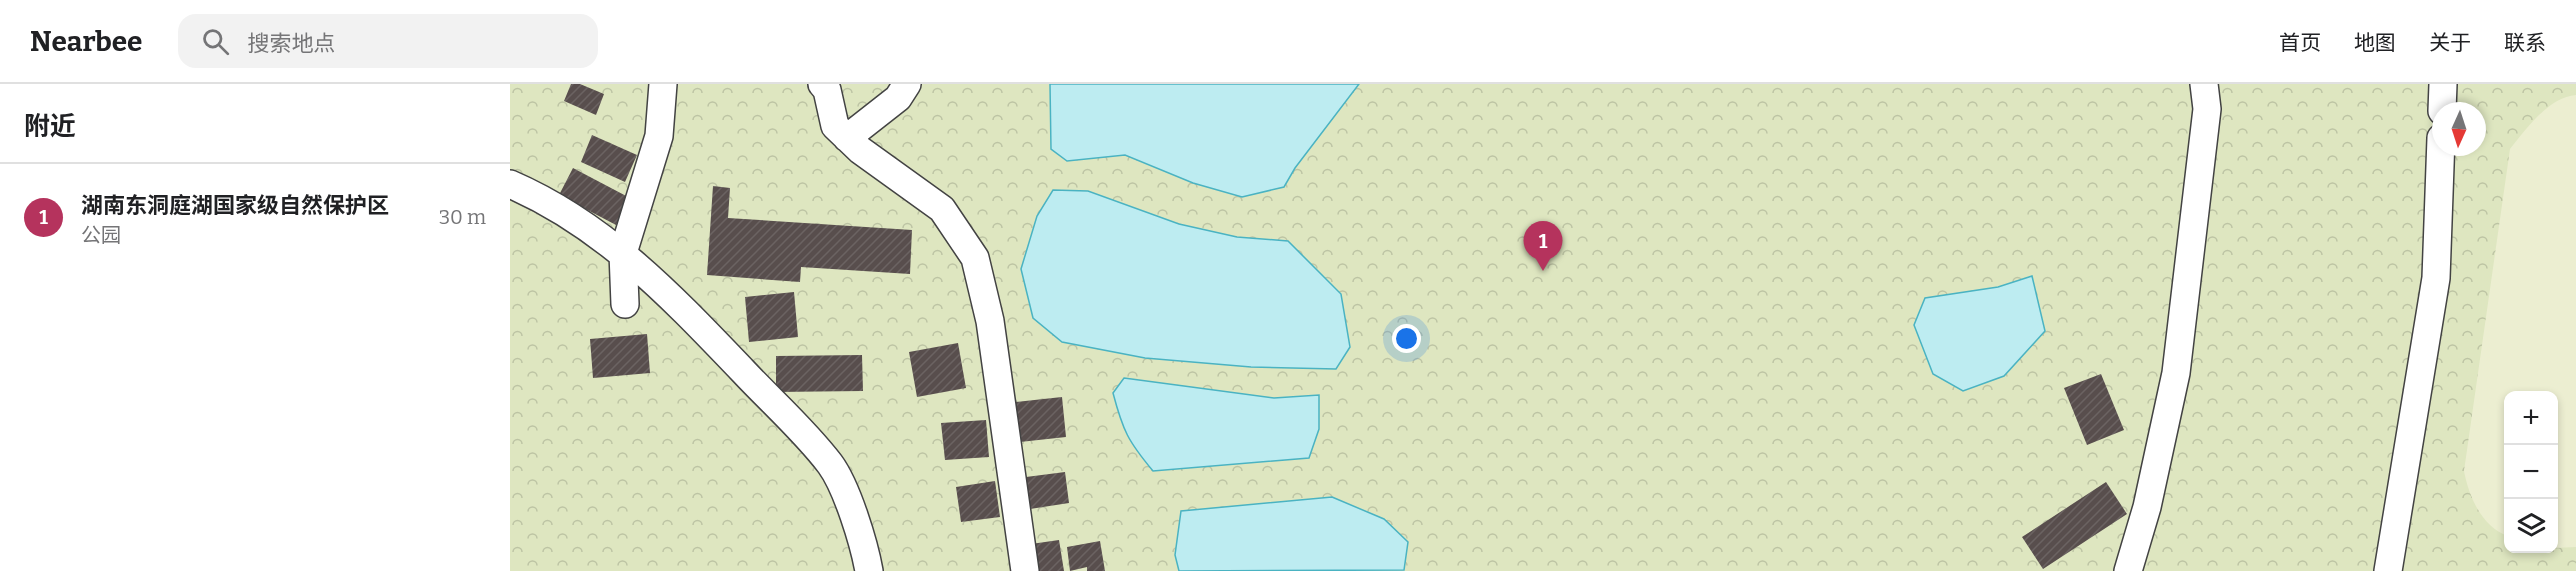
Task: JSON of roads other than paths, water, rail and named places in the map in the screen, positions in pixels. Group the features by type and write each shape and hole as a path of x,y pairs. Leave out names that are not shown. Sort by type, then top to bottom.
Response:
{"street":[{"path":"625,304 623,253 659,136 663,84"},
{"path":"822,84 827,90 835,126 860,150 942,209 975,258 990,321 1025,571"},
{"path":"847,138 898,98 907,84"},
{"path":"2128,571 2147,507 2176,373 2207,109 2204,84"},
{"path":"2442,102 2443,84"},
{"path":"2388,571 2436,278 2440,156"},
{"path":"510,184 548,200 623,253 696,321 831,466 863,540 869,571"}],"water":[{"path":"1050,84 1359,84 1295,168 1284,187 1242,197 1193,183 1125,155 1067,161 1051,149"},
{"path":"1053,190 1088,191 1179,224 1237,237 1288,241 1341,294 1350,347 1336,369 1251,367 1145,358 1062,342 1033,318 1021,269 1037,216"},
{"path":"2032,276 2045,331 2004,376 1963,391 1933,374 1914,325 1925,298 1998,287"},
{"path":"1124,378 1274,398 1319,395 1319,429 1309,458 1153,471 1127,435 1120,417 1113,393"},
{"path":"1332,497 1384,519 1408,542 1404,570 1179,571 1175,555 1181,511"}],"place":[{"name":"湖南东洞庭湖国家级自然保护区","path":"1543,271"}]}
